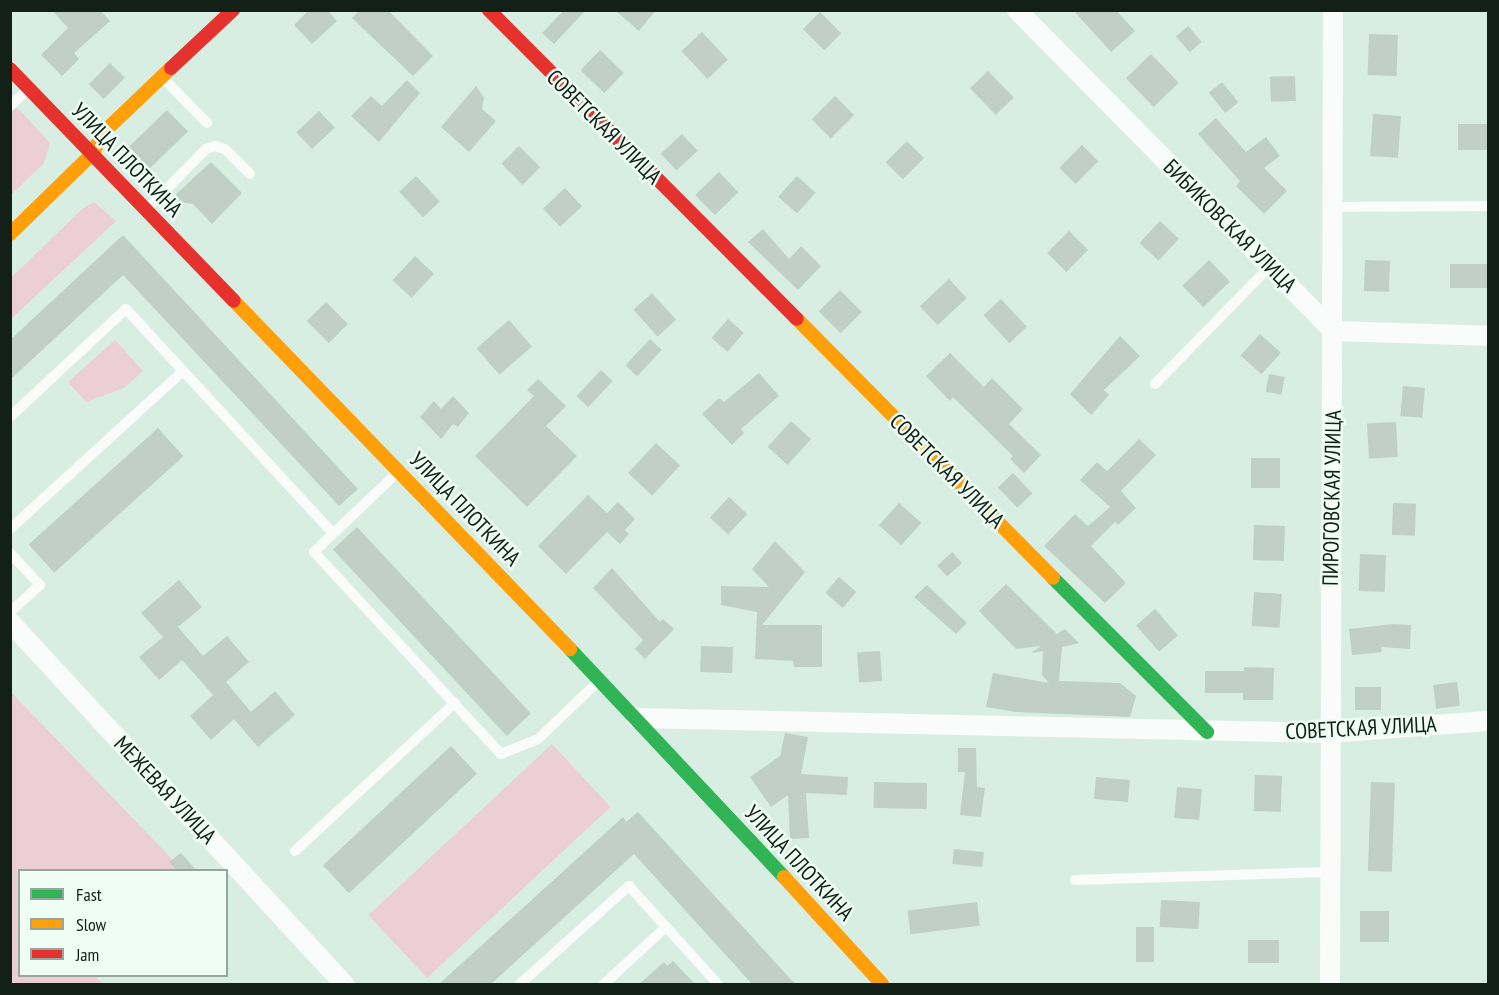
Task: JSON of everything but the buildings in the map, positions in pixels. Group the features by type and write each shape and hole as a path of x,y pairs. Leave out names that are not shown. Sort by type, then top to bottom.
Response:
{"street":[{"path":"10,234 92,154 105,131 233,10"},
{"name":"СОВЕТСКАЯ УЛИЦА","path":"489,10 1207,732 1329,733 1488,721"},
{"name":"БИБИКОВСКАЯ УЛИЦА","path":"1017,10 1333,331"},
{"name":"ПИРОГОВСКАЯ УЛИЦА","path":"1330,984 1328,872 1333,331 1331,207 1333,10"},
{"name":"УЛИЦА ПЛОТКИНА","path":"10,69 637,718 882,984"},
{"path":"1333,331 1488,336"},
{"name":"МЕЖЕВАЯ УЛИЦА","path":"10,622 344,984"},
{"path":"637,718 1207,732"}],"lane":[{"path":"162,77 207,123"},
{"path":"10,106 29,89"},
{"path":"146,210 206,149 215,146 225,149 250,174"},
{"path":"1331,207 1488,206"},
{"path":"1155,384 1270,266"},
{"path":"10,417 126,309 333,533"},
{"path":"10,529 183,370"},
{"path":"399,471 314,552 501,754 538,739 600,680"},
{"path":"10,553 40,585 10,612"},
{"path":"294,850 454,703"},
{"path":"1075,880 1328,872"},
{"path":"520,984 629,886 718,984"},
{"path":"604,984 666,927"}],"shaded area":[{"path":"17,107 50,143 44,163 11,195 11,113"},
{"path":"94,202 116,221 11,319 11,278 82,209"},
{"path":"115,340 143,371 124,388 86,402 68,382"},
{"path":"10,691 173,860 170,863 175,869 18,869 18,977 95,977 103,984 11,984"},
{"path":"552,744 611,807 427,978 368,915"}],"traffic: fast":[{"path":"1053,578 1207,732"},
{"path":"570,649 784,877"}],"traffic: slow":[{"path":"10,234 92,154 105,131 171,68"},
{"path":"234,301 570,649"},
{"path":"797,319 1053,578"},
{"path":"784,877 882,984"}],"traffic: jam":[{"path":"171,68 233,10"},
{"path":"489,10 797,319"},
{"path":"10,69 234,301"}]}
